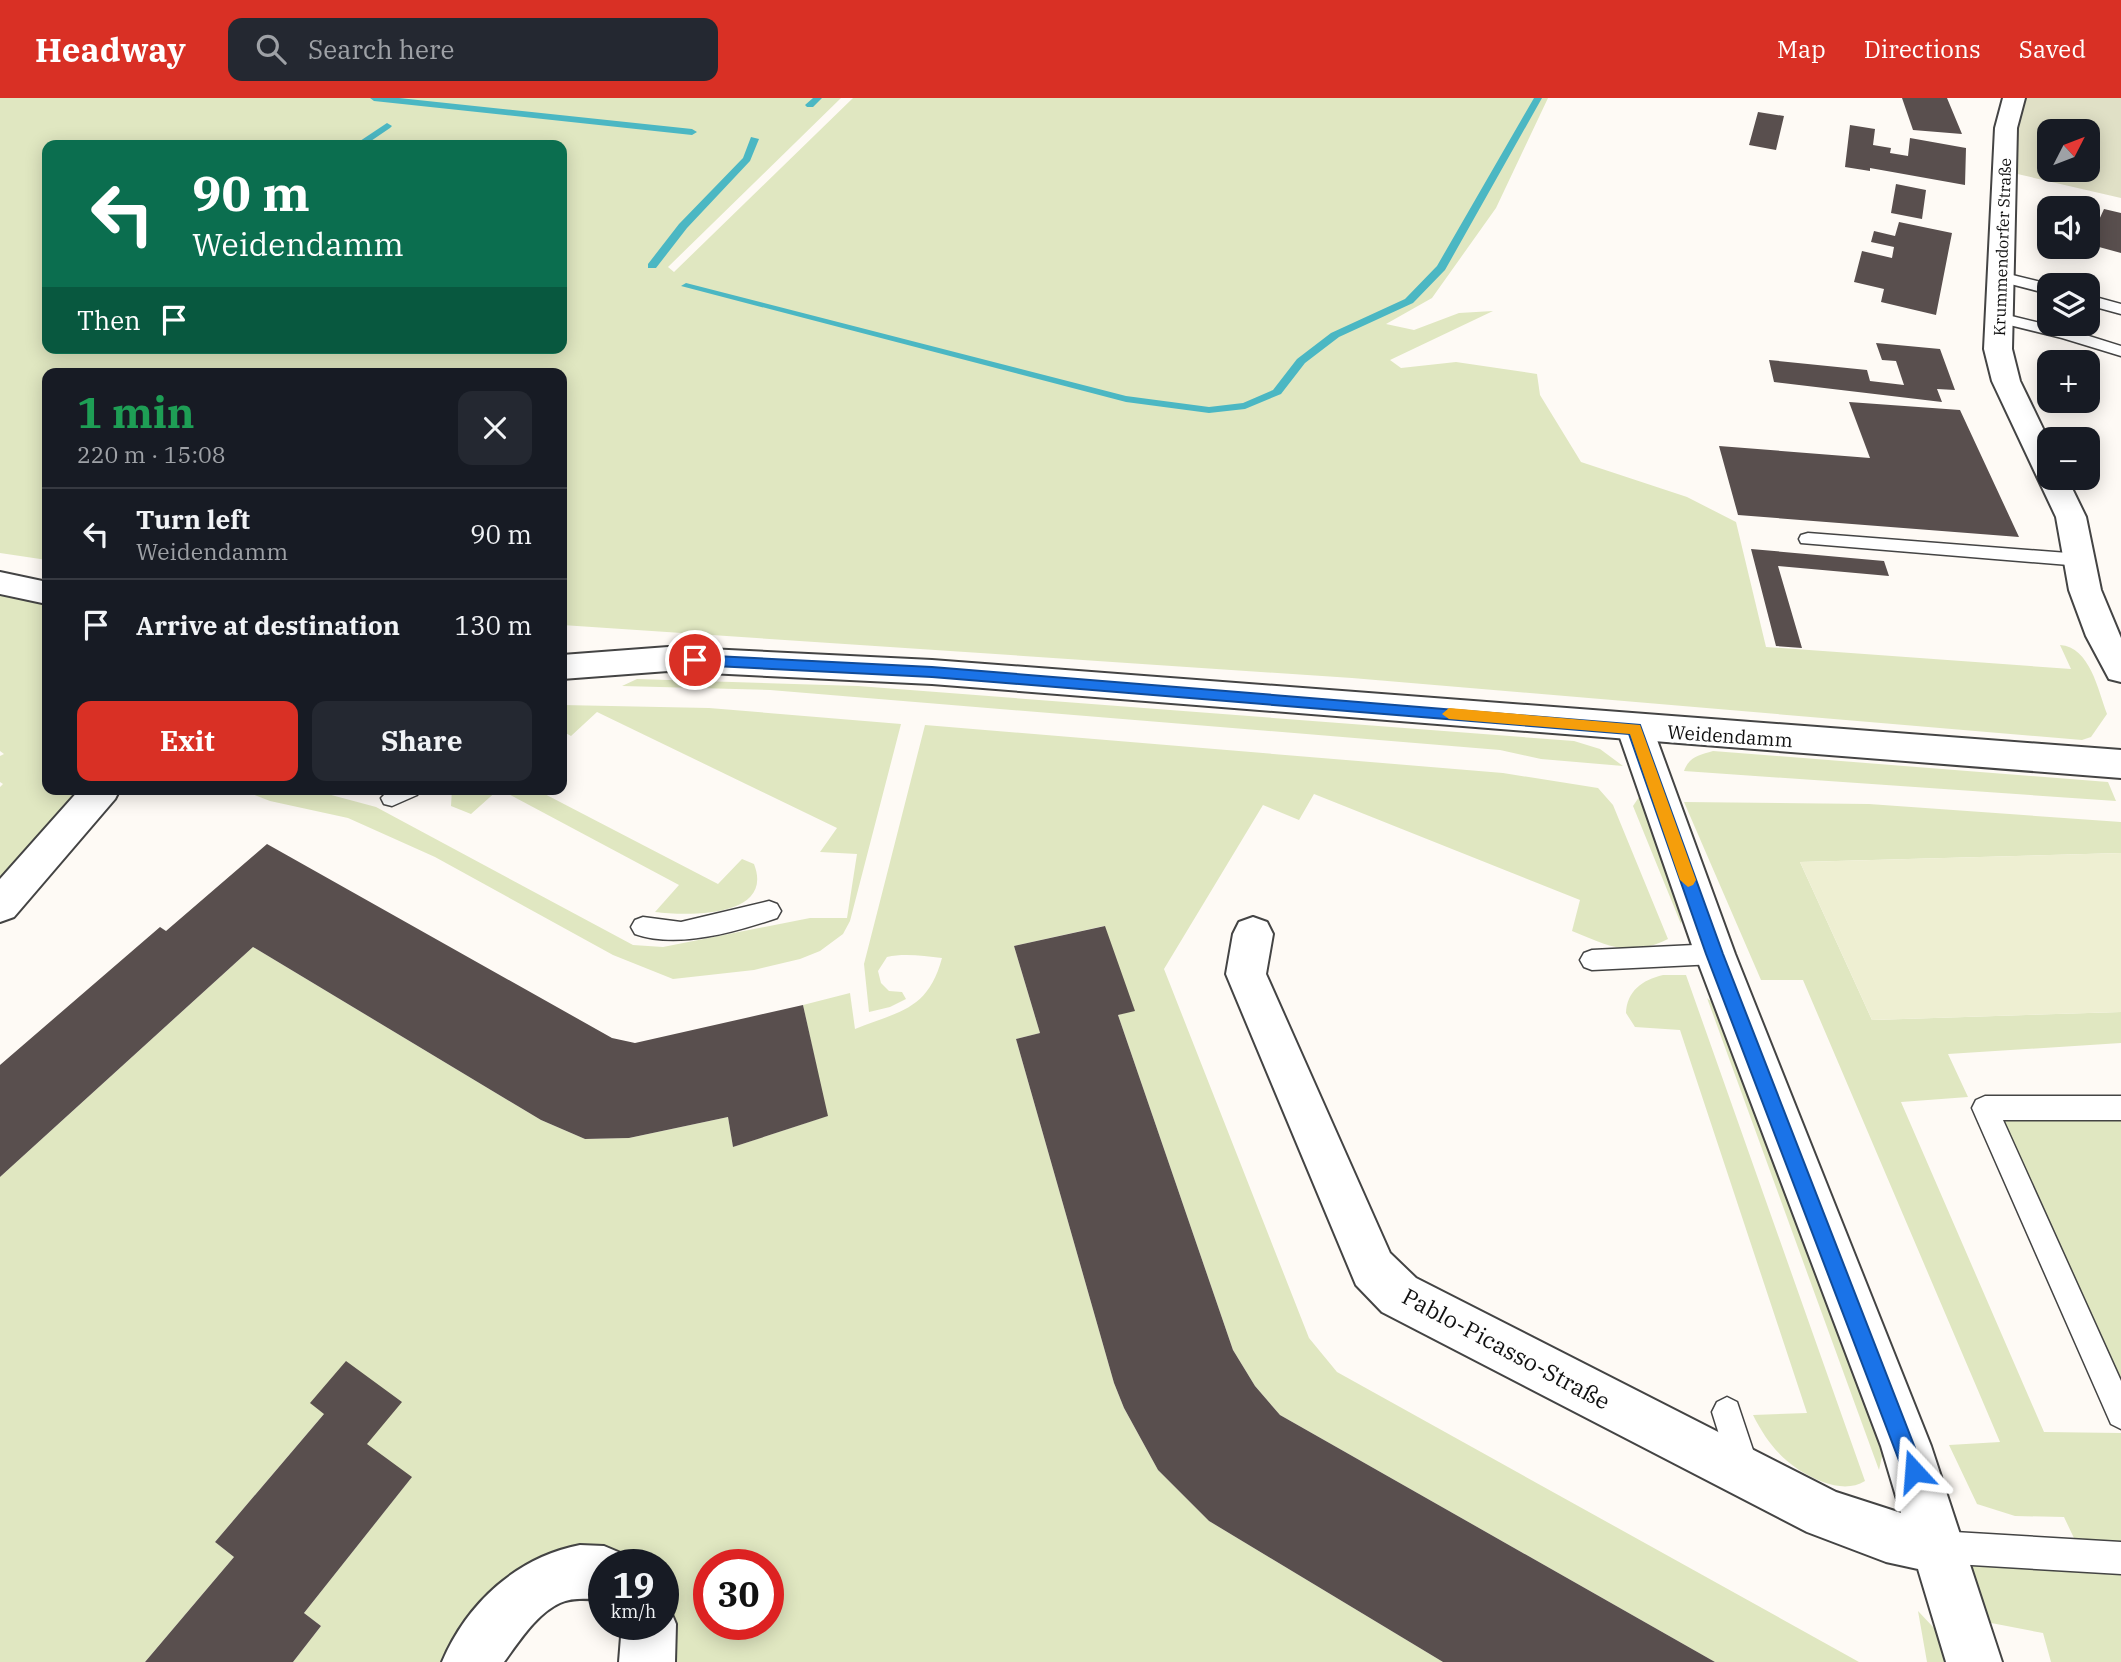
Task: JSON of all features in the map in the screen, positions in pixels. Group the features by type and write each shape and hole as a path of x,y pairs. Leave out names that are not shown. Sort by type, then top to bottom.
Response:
{"street":[{"name":"Krummendorfer Straße","path":"2014,98 2006,128 1998,349 2006,381 2037,446"},
{"path":"2058,490 2071,517 2085,590 2103,636 2121,670"},
{"path":"0,583 42,592"},
{"name":"Weidendamm","path":"567,641 668,659"},
{"name":"Weidendamm","path":"567,667 668,659 932,672 1635,729 2121,764"},
{"path":"1635,729 1650,778 1715,954 1906,1446 1974,1662"},
{"path":"0,905 97,795"},
{"name":"Pablo-Picasso-Straße","path":"1253,934 1246,974 1373,1269 1399,1295 1825,1514 1886,1536 1937,1547"},
{"path":"470,1662 521,1596 556,1575 588,1574"},
{"path":"647,1662 648,1640"}],"lane":[{"path":"2000,277 2037,286"},
{"path":"2100,303 2121,309"},
{"path":"1999,318 2067,334 2121,351"},
{"path":"1808,539 2081,560"},
{"path":"643,927 681,932 769,911"},
{"path":"1592,961 1682,958 1715,954"},
{"path":"2121,1108 1985,1108 2121,1414"},
{"path":"1727,1412 1745,1474"},
{"path":"1937,1547 2121,1558"}],"green space":[{"path":"0,98 841,98 668,267 674,272 853,98 1548,98 1496,208 1432,298 1386,324 1414,330 1459,313 1493,311 1390,360 1401,368 1456,362 1537,374 1540,395 1581,462 1687,497 1736,522 1766,647 2071,669 2060,645 2079,653 2086,661 2107,714 2091,737 2082,740 1352,678 567,625 567,368 42,368 42,559 0,553"},
{"path":"2023,98 2121,98 2121,198 2052,182 2100,182 2100,119 2037,119 2037,179 2013,173"},
{"path":"0,583 42,592 42,795 97,795 0,906 0,787 3,784 0,782 0,756 4,754 0,751"},
{"path":"637,679 858,686 1574,741 1600,749 1623,766 1541,759 1500,750 770,690 622,686"},
{"path":"567,705 709,708 901,724 850,921 843,934 820,951 800,959 754,970 673,979 613,955 435,857 348,818 270,801 254,795 331,795 376,807 633,945 663,947 810,918 847,918 857,854 820,852 837,828 597,712 571,736 567,734"},
{"path":"925,725 1503,773 1598,788 1613,805 1668,939 1654,945 1619,948 1572,931 1580,900 1314,794 1299,820 1263,805 1164,969 1309,1338 1337,1372 1859,1662 1715,1662 1280,1415 1255,1386 1233,1350 1118,1015 1134,1010 1104,926 1014,946 1040,1033 1016,1039 1114,1383 1124,1408 1158,1470 1209,1521 1443,1662 647,1662 656,1640 679,1640 679,1549 588,1549 588,1582 470,1662 293,1662 321,1626 304,1613 411,1478 324,1414 215,1542 234,1557 145,1662 0,1662 0,1177 253,947 541,1120 585,1139 629,1138 728,1117 733,1147 827,1116 803,1005 850,993 855,1029 899,1012 920,999 936,975 942,958 907,955 887,957 878,971 881,983 889,991 902,992 906,999 890,1007 869,1012 864,964"},
{"path":"1713,751 2108,782 2116,801 1684,771 1699,755"},
{"path":"1641,794 1684,904 1681,924 1633,806"},
{"path":"452,795 492,795 471,814 451,806"},
{"path":"510,795 547,795 718,884 742,859 754,864 757,882 752,895 741,904 725,910 687,914 655,912 679,885"},
{"path":"1684,802 1869,804 2121,822 2121,853 1800,862 1872,1020 2121,1012 2121,1043 1948,1054 1968,1097 1901,1102 2044,1432 2121,1433 2121,1662 2051,1662 2043,1633 1960,1617 1938,1547 2082,1555 2064,1517 2015,1516 1977,1504 1949,1445 2000,1442 1803,980 1761,980"},
{"path":"2121,853 2121,1012 1872,1020 1800,862"},
{"path":"1663,975 1686,975 1865,1481 1860,1484 1834,1485 1800,1471 1773,1447 1753,1415 1807,1413 1680,1030 1635,1027 1626,1013 1629,998 1637,988 1648,980"},
{"path":"1707,998 1718,1007 1883,1452 1879,1470"},
{"path":"1985,1108 2121,1108 2121,1407"},
{"path":"1918,1611 1950,1645 1953,1662 1927,1662"}],"building":[{"path":"1902,98 1947,98 1962,134 1913,130"},
{"path":"1758,112 1784,116 1776,150 1749,145"},
{"path":"1850,125 1875,129 1873,145 1891,148 1890,153 1908,156 1910,138 1966,148 1965,185 1870,168 1870,171 1845,167"},
{"path":"1896,184 1926,190 1922,219 1891,213"},
{"path":"2104,209 2121,213 2121,253 2100,247 2100,218"},
{"path":"1899,222 1952,233 1936,315 1881,302 1884,289 1854,282 1862,251 1892,258 1894,247 1871,242 1874,231 1895,236"},
{"path":"1876,343 1940,349 1955,390 1937,389 1942,402 1774,382 1769,360 1867,370 1870,381 1904,385 1896,361 1882,360"},
{"path":"1849,402 1960,410 2019,537 1738,515 1719,446 1870,458"},
{"path":"1751,549 1884,561 1889,576 1778,566 1802,648 1776,646"},
{"path":"267,844 612,1038 635,1043 803,1005 828,1116 733,1147 728,1117 629,1138 585,1139 541,1120 253,947 0,1177 0,1065 160,927 166,931"},
{"path":"1105,926 1135,1011 1118,1015 1233,1350 1255,1386 1280,1415 1715,1662 1443,1662 1209,1521 1158,1470 1124,1408 1114,1383 1016,1039 1040,1033 1014,946"},
{"path":"346,1361 402,1402 367,1444 412,1477 304,1613 321,1626 293,1662 145,1662 234,1557 215,1542 324,1414 310,1403"}],"waterway":[{"path":"374,98 692,132"},
{"path":"810,105 818,98"},
{"path":"686,286 1126,399 1209,410 1245,406 1277,392 1301,361 1335,335 1409,301 1441,268 1538,98"},
{"path":"366,140 387,126"},
{"path":"652,266 683,226 747,159 754,139"}],"slow traffic":[{"path":"1449,714 1635,729 1688,880"}],"route":[{"path":"695,660 932,672 1635,729 1650,778 1715,954 1914,1471"}]}
